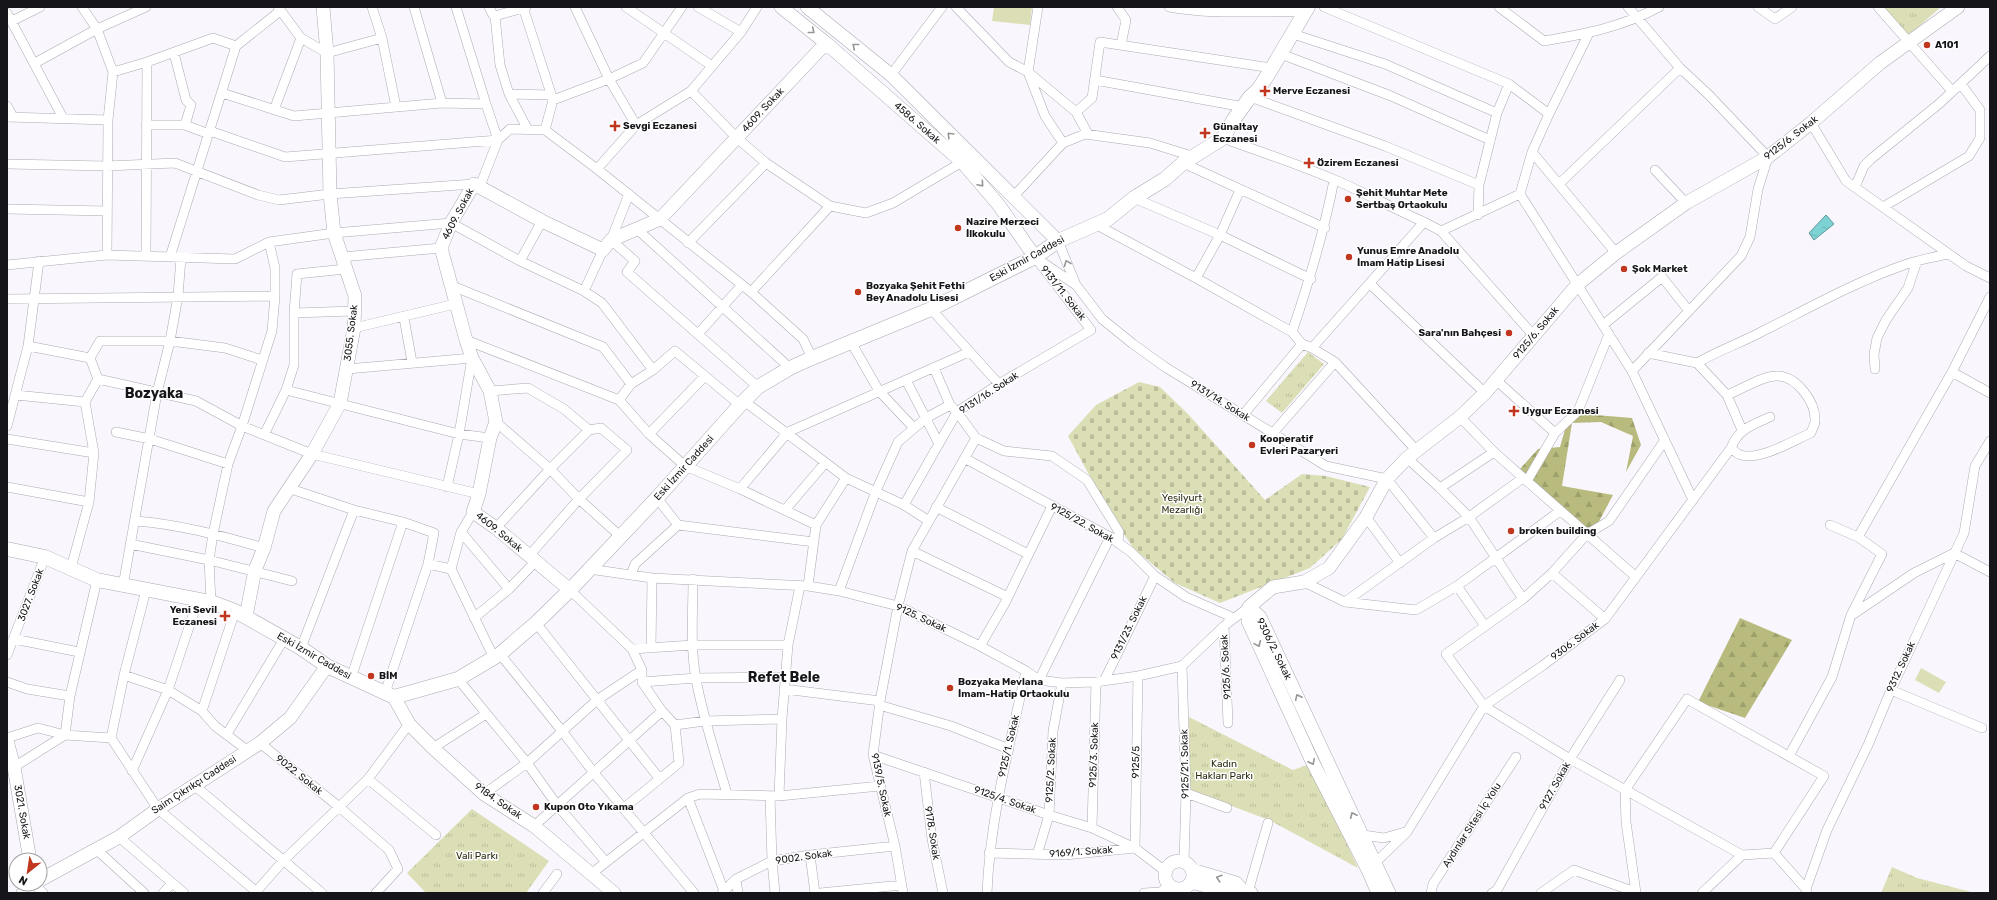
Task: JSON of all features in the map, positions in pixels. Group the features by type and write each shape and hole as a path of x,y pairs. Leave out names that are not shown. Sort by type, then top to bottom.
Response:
{"main road":[{"name":"3055. Sokak","path":"240,613 264,548 274,511 312,454 340,403 354,328 355,296 334,233 330,194 327,114 327,53 323,7"},
{"name":"4586. Sokak","path":"782,7 826,43 962,162 998,204 1034,257"},
{"name":"4586. Sokak","path":"807,7 890,76 1058,240"},
{"name":"9125/6. Sokak","path":"1249,607 1273,587 1304,582 1329,568 1366,517 1386,479 1412,455 1460,417 1485,393 1577,285 1616,253 1686,203 1768,157 1811,123 1880,63 1958,7"},
{"name":"Eski İzmir Caddesi","path":"7,549 45,557 97,580 204,601 240,613 301,648 327,666 390,695 458,679 497,656 536,623 570,590 657,498 742,403 758,388 790,368 931,309 1034,257 1058,240 1108,219 1134,198 1165,179 1189,160 1223,138 1247,102 1258,90 1293,34 1306,9"},
{"name":"4609. Sokak","path":"570,590 496,528 473,512 479,494 490,438 496,422 490,391 472,358 466,340 441,248 451,224 477,185 542,221 607,245 660,219 826,43"},
{"name":"9306/2. Sokak","path":"1249,607 1260,617 1363,835 1378,893"},
{"name":"9306/2. Sokak","path":"1249,607 1248,621 1312,760 1389,893"},
{"name":"Saim Çıkrıkçı Caddesi","path":"48,876 119,837 194,785 260,743 290,718 327,666"},
{"name":"9184. Sokak","path":"390,695 409,724 484,794 534,826 614,893"},
{"name":"3021. Sokak","path":"7,740 14,767 29,852"},
{"path":"1189,871 1185,887 1175,889 1166,879 1165,871 1172,862 1232,893 1247,892"}],"street":[{"path":"12,21 40,7"},
{"path":"82,7 97,29 113,72 108,120 106,255"},
{"path":"35,63 97,29 146,7"},
{"path":"372,7 382,38 396,107"},
{"path":"414,7 442,103"},
{"path":"456,7 498,140"},
{"path":"489,7 495,16 500,65 509,94 528,130"},
{"path":"495,16 524,7 552,97 545,130"},
{"path":"576,7 610,79 636,125"},
{"path":"626,7 712,66"},
{"path":"509,94 552,97 610,79 644,63 682,7"},
{"path":"698,7 741,32"},
{"path":"597,168 636,125 691,90 741,32 757,7"},
{"path":"890,76 942,7"},
{"path":"956,7 1009,62 1028,72 1076,112 1088,134"},
{"path":"1038,7 1028,72 1045,116 1063,143"},
{"path":"1117,7 1126,20 1121,45"},
{"path":"1169,7 1183,10 1306,9"},
{"path":"1324,7 1509,84 1549,114"},
{"path":"1499,7 1544,41 1589,33 1637,19 1659,7"},
{"path":"1628,7 1680,68 1709,95 1768,157 1758,189 1750,237 1741,256 1632,371"},
{"path":"1758,7 1776,19 1792,7"},
{"path":"1878,7 1952,91"},
{"path":"170,257 236,46 279,9 301,38 327,53 382,38"},
{"path":"7,13 63,118"},
{"path":"1441,231 1478,215 1520,194 1532,152 1589,33"},
{"path":"1293,34 1385,64 1497,113"},
{"path":"113,72 174,53 213,38 236,46"},
{"path":"274,110 301,38"},
{"path":"1076,112 1092,98 1100,42 1272,68"},
{"path":"174,53 186,100 191,106 185,125"},
{"path":"1281,54 1391,96 1490,140"},
{"path":"1855,187 1864,166 1871,159 1940,103 1990,56"},
{"path":"146,255 147,62"},
{"path":"1558,184 1680,68"},
{"path":"1095,80 1247,102 1385,146 1479,185"},
{"path":"1478,215 1479,185 1497,113 1509,84"},
{"path":"1883,207 1969,156 1980,138 1980,110 1961,84"},
{"path":"691,90 737,138 766,163 830,206 866,213 893,203 962,162"},
{"path":"222,93 294,116 442,103 486,104"},
{"path":"7,106 10,117 108,120"},
{"path":"1811,123 1846,180 1948,254 1976,272 1990,278"},
{"path":"146,125 185,125 285,157 498,140"},
{"path":"7,164 107,166 147,163 175,163 258,195 279,200 330,194 477,185 498,140 510,129 545,130 597,168 688,243 751,292 802,338 812,358"},
{"path":"1013,197 1063,143 1088,134 1150,143 1189,160 1240,190 1325,228"},
{"path":"1223,138 1334,180 1374,197 1395,210 1441,231 1534,336"},
{"path":"1532,152 1616,253"},
{"path":"688,243 766,163"},
{"path":"1655,170 1686,203"},
{"path":"1292,332 1325,228 1334,180"},
{"path":"1196,278 1220,235 1240,190"},
{"path":"584,291 607,245 629,194"},
{"path":"1520,194 1632,371 1693,500"},
{"path":"1134,198 1220,235 1310,279"},
{"path":"751,292 830,206"},
{"path":"7,209 107,211"},
{"path":"520,261 542,221"},
{"path":"1312,348 1424,222"},
{"path":"7,265 106,255 146,255 181,258 235,259 269,242 334,233 451,224 520,261 584,291 602,303 653,370"},
{"path":"1095,224 1196,278 1292,332 1302,344 1312,348 1335,362 1440,488 1469,517 1523,599"},
{"path":"638,230 790,368"},
{"name":"9131/14. Sokak","path":"1058,240 1076,285 1102,319 1133,344 1165,367 1326,466 1386,479"},
{"path":"132,771 168,690 204,601 212,534 228,464 242,426 272,331 275,296 275,268 269,242"},
{"path":"607,245 635,261 627,272 758,388"},
{"path":"264,434 286,390 294,365 294,313 297,274 344,263 441,248"},
{"path":"1698,363 1717,351 1762,332 1813,304 1905,264 1948,254"},
{"name":"9131/14. Sokak","path":"1034,257 1076,285"},
{"name":"9131/11. Sokak","path":"1034,257 1091,330"},
{"path":"123,586 157,393 170,341 178,296 181,258"},
{"path":"7,426 13,389 28,346 33,298 39,261"},
{"path":"1875,369 1874,354 1877,338 1886,320 1908,288 1917,261"},
{"path":"1603,326 1662,277 1689,312"},
{"path":"1370,284 1485,393"},
{"path":"450,285 603,347 632,384"},
{"path":"698,334 742,286"},
{"path":"7,299 275,296"},
{"path":"1858,538 1952,372 1990,297"},
{"path":"354,328 404,318 455,304"},
{"path":"931,309 999,384"},
{"path":"294,313 354,311"},
{"path":"404,318 412,362"},
{"name":"9131/16. Sokak","path":"904,505 957,412 999,384 1091,330"},
{"path":"1345,602 1434,538 1525,480 1555,432 1578,411 1609,334"},
{"path":"466,340 619,400 649,434 685,466 740,489 816,526"},
{"path":"90,358 100,341 170,341 225,348 262,360"},
{"path":"851,342 879,391 913,428"},
{"path":"1243,415 1302,344"},
{"path":"28,346 90,358"},
{"path":"619,400 632,384 653,370 675,351 705,376 742,403 788,432 825,463 846,478 876,491 930,520"},
{"path":"740,489 788,432 969,352"},
{"path":"1648,353 1698,363 1727,395 1742,430 1770,418"},
{"path":"90,358 98,379"},
{"path":"347,369 412,362 472,358 448,487"},
{"path":"1273,433 1335,362"},
{"path":"934,368 950,405 976,438 1004,451 1052,456 1087,480 1119,532 1118,544"},
{"path":"1952,372 1990,393"},
{"path":"649,434 705,376"},
{"path":"1727,395 1765,378 1776,376 1786,377 1799,386 1810,398 1815,420 1811,433 1768,452 1749,457 1739,455 1731,448"},
{"path":"98,379 196,401 242,426 312,454 479,494"},
{"path":"70,568 89,502 94,453 85,402 98,379"},
{"path":"906,380 939,444"},
{"path":"1496,380 1555,432"},
{"path":"490,391 528,388 564,409 589,430"},
{"path":"13,389 85,402"},
{"path":"286,390 459,434 490,438"},
{"path":"839,591 876,491 898,442 926,418 950,405"},
{"path":"1460,417 1494,452 1636,577"},
{"path":"496,422 550,468 579,500 620,536"},
{"path":"474,618 509,589 579,500 627,450 601,428 589,430 550,468 496,528"},
{"name":"9306. Sokak","path":"1372,866 1407,832 1484,706 1542,666 1605,619 1731,448 1737,435 1742,430"},
{"path":"116,432 150,439 228,464"},
{"name":"9139/5. Sokak","path":"903,889 895,846 873,755 880,703 898,606 912,551 936,507 966,459 976,438"},
{"path":"7,439 94,453"},
{"path":"1665,440 1609,521 1587,534 1552,573 1523,599 1446,654 1484,706 1570,759 1742,855 1774,853"},
{"name":"9312. Sokak","path":"1806,891 1827,830 1868,745 1890,690 1964,533 1975,466 1990,441"},
{"path":"1440,488 1494,452"},
{"name":"9125/22. Sokak","path":"966,459 1110,537 1130,552 1154,576 1186,597 1234,618"},
{"path":"785,510 825,463"},
{"path":"775,893 772,861 774,796 788,645 804,586 816,526 846,478"},
{"path":"1386,479 1434,538"},
{"path":"7,487 89,502"},
{"path":"288,488 354,510 404,522 434,533 428,564 390,695"},
{"path":"657,498 678,525 814,542"},
{"path":"980,646 1008,597 1052,506"},
{"path":"936,507 1028,554"},
{"path":"301,648 354,510"},
{"path":"1304,582 1345,602 1416,610 1457,586 1560,511"},
{"path":"473,512 461,532 451,569 474,618 497,656 562,731 594,773 694,893"},
{"path":"1366,517 1400,563"},
{"path":"135,521 166,523 264,548"},
{"path":"351,678 404,522"},
{"path":"631,574 635,564 678,525"},
{"path":"1789,756 1832,677 1851,616 1882,554 1858,538 1830,525"},
{"path":"461,532 509,589"},
{"path":"1039,680 1110,537"},
{"path":"130,544 255,570 292,581"},
{"path":"912,551 1008,597"},
{"path":"1851,616 1914,573 1954,553 1990,572"},
{"name":"3027. Sokak","path":"7,655 45,557"},
{"path":"428,564 451,569"},
{"name":"9125. Sokak","path":"589,569 652,578 804,586 839,591 898,606 980,646 1026,671 1039,680 1062,683 1100,681 1138,676 1182,666"},
{"path":"1552,573 1605,619"},
{"name":"9131/23. Sokak","path":"1100,681 1154,576"},
{"path":"651,648 652,578"},
{"path":"693,579 693,645 696,678 705,722 727,794"},
{"path":"65,735 70,696 79,652 97,580"},
{"path":"1457,586 1485,626"},
{"path":"146,590 124,675 111,738 158,809 256,892 284,860 368,778 409,724"},
{"path":"570,590 632,649 642,670 642,682 662,712 675,725 679,763 624,808"},
{"name":"9125/6. Sokak","path":"1228,723 1224,626 1249,607"},
{"path":"202,711 240,613"},
{"path":"536,623 659,778"},
{"path":"1182,666 1224,626"},
{"path":"14,639 79,652"},
{"path":"227,734 284,639"},
{"path":"632,649 693,645 788,645"},
{"name":"9125/21. Sokak","path":"1182,666 1189,871"},
{"path":"484,794 527,763 597,700 642,670"},
{"name":"9125/1. Sokak","path":"998,797 1026,671"},
{"path":"124,675 168,690 202,711 215,726 248,750"},
{"name":"9125/5","path":"1135,848 1138,676"},
{"path":"642,682 696,678 785,677"},
{"path":"458,679 527,763 557,805 606,862"},
{"name":"9127. Sokak","path":"1492,893 1497,890 1570,759 1620,680"},
{"name":"9125/3. Sokak","path":"1092,828 1100,681"},
{"path":"7,682 26,689 70,696"},
{"name":"9125/2. Sokak","path":"1037,855 1049,815 1053,731 1062,683"},
{"path":"784,689 880,703 951,726 1009,749"},
{"path":"1890,690 1982,728"},
{"path":"1541,893 1574,870 1635,893 1626,822 1625,790 1687,699 1824,776 1774,853"},
{"path":"534,826 662,712"},
{"path":"433,748 486,714"},
{"path":"675,725 705,722 782,719"},
{"path":"7,740 38,728 65,735 111,738"},
{"path":"14,767 65,735"},
{"name":"9022. Sokak","path":"260,743 338,806 389,850 398,869 376,893"},
{"name":"9125/4. Sokak","path":"873,755 1049,815 1092,828 1135,848"},
{"name":"Aydınlar Sitesi İç Yolu","path":"1431,893 1433,884 1516,757"},
{"name":"9178. Sokak","path":"924,772 932,839 943,893"},
{"path":"368,778 436,835"},
{"path":"194,785 322,893"},
{"path":"591,874 643,831 688,798 700,794 774,796 880,786"},
{"path":"1186,793 1227,808"},
{"path":"987,893 989,854 998,797"},
{"path":"688,798 723,892"},
{"path":"1247,892 1268,823"},
{"path":"1363,835 1384,838 1407,832"},
{"path":"119,837 184,893"},
{"name":"9002. Sokak","path":"723,892 736,880 772,861 810,855 895,846"},
{"path":"1135,848 1165,871"},
{"name":"9169/1. Sokak","path":"989,854 1066,855 1135,848"},
{"path":"97,850 144,893"},
{"path":"1774,853 1806,891"},
{"path":"810,855 814,893"},
{"path":"1702,893 1742,855"},
{"path":"543,893 557,874"},
{"path":"736,880 738,893"},
{"path":"163,893 172,883"},
{"path":"820,893 903,889"},
{"path":"1144,893 1175,889"}],"green space":[{"path":"994,7 1032,7 1030,25 992,21"},
{"path":"1883,7 1941,7 1908,36"},
{"path":"1308,352 1324,364 1282,413 1266,401"},
{"name":"Yeşilyurt Mezarlığı","path":"1139,382 1160,387 1188,414 1265,500 1302,474 1326,476 1370,487 1342,539 1310,568 1220,603 1175,583 1134,549 1111,515 1068,436 1096,405"},
{"path":"1583,414 1632,418 1641,445 1626,472 1633,436 1601,422 1572,423 1562,486 1613,495 1595,529 1588,533 1520,469 1538,449 1560,447 1566,426"},
{"path":"1740,618 1792,640 1745,718 1698,702"},
{"path":"1921,668 1946,682 1939,693 1915,680"},
{"name":"Kadın Hakları Parkı","path":"1189,717 1293,770 1310,764 1358,868 1269,820 1189,790"},
{"name":"Vali Parkı","path":"472,809 549,861 526,893 426,893 407,873"},
{"path":"1892,867 1917,878 1975,893 1881,893"}],"water":[{"path":"1826,215 1834,224 1814,240 1809,233"}],"place":[{"name":"A101","path":"1927,45"},
{"name":"Merve Eczanesi","path":"1265,91"},
{"name":"Sevgi Eczanesi","path":"615,126"},
{"name":"Günaltay Eczanesi","path":"1205,133"},
{"name":"Özirem Eczanesi","path":"1309,163"},
{"name":"Şehit Muhtar Mete Sertbaş Ortaokulu","path":"1348,199"},
{"name":"Nazire Merzeci İlkokulu","path":"958,228"},
{"name":"Yunus Emre Anadolu İmam Hatip Lisesi","path":"1349,257"},
{"name":"Şok Market","path":"1624,269"},
{"name":"Bozyaka Şehit Fethi Bey Anadolu Lisesi","path":"858,292"},
{"name":"Sara'nın Bahçesi","path":"1509,333"},
{"name":"Uygur Eczanesi","path":"1514,411"},
{"name":"Kooperatif Evleri Pazaryeri","path":"1252,445"},
{"name":"broken building","path":"1511,531"},
{"name":"Yeni Sevil Eczanesi","path":"225,616"},
{"name":"BİM","path":"371,676"},
{"name":"Bozyaka Mevlana İmam-Hatip Ortaokulu","path":"950,688"},
{"name":"Kupon Oto Yıkama","path":"536,807"}],"district":[{"name":"Bozyaka","path":"154,393"},
{"name":"Refet Bele","path":"784,677"}]}
